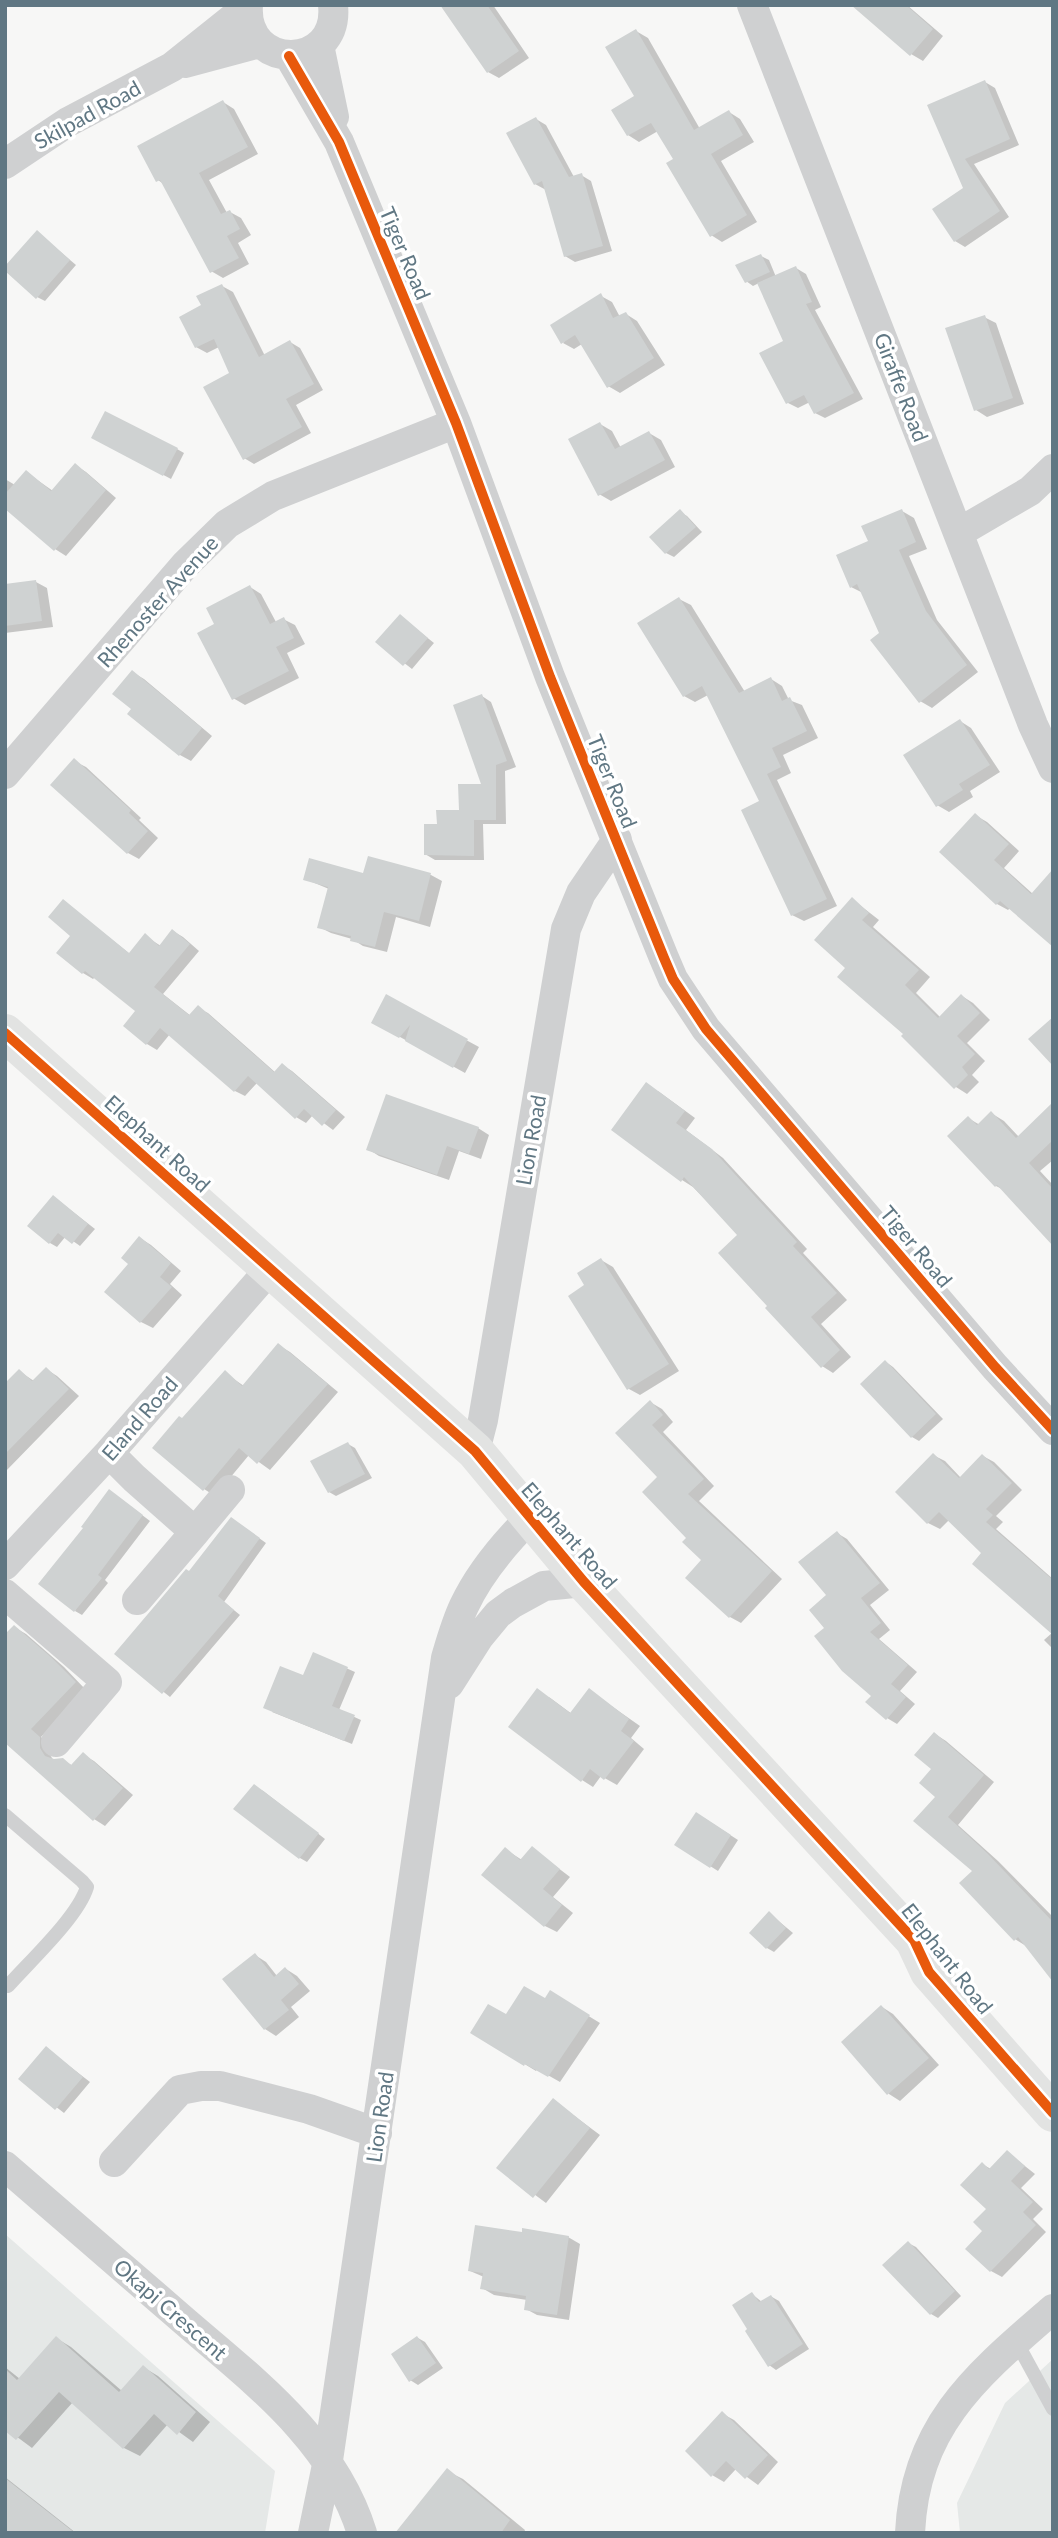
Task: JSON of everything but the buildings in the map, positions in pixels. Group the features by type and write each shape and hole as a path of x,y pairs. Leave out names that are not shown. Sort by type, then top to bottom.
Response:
{"street":[{"name":"Giraffe Road","path":"752,5 958,533 1053,768"},
{"path":"248,6 252,33 260,43 269,50 289,56 310,51 319,45 332,26 338,8"},
{"name":"Skilpad Road","path":"5,164 68,122 172,67 248,6"},
{"name":"Skilpad Road","path":"172,67 260,43"},
{"name":"Tiger Road","path":"319,45 339,142"},
{"name":"Tiger Road","path":"289,56 339,142 456,423 550,677 673,979 706,1029 986,1357 1053,1430"},
{"name":"Rhenoster Avenue","path":"5,774 185,565 227,524 273,496 456,423"},
{"path":"958,533 1030,491 1053,469"},
{"name":"Lion Road","path":"475,1451 483,1420 566,929 581,894 617,841"},
{"name":"Elephant Road","path":"5,1033 475,1451 584,1582 914,1940 939,1954 972,2004 1053,2113"},
{"name":"Eland Road","path":"5,1565 109,1453 271,1268"},
{"path":"109,1453 195,1532"},
{"path":"137,1600 230,1490"},
{"name":"Lion Road","path":"313,2533 328,2460 446,1658 463,1607 506,1541 529,1519"},
{"name":"Lion Road","path":"439,1699 479,1637 498,1614 544,1587 584,1582"},
{"path":"5,1594 107,1682 56,1742"},
{"name":"Elephant Road","path":"972,2004 1053,2075"},
{"path":"114,2162 180,2090 201,2086 220,2086 296,2105 377,2133"},
{"name":"Okapi Crescent","path":"5,2166 287,2410 328,2460 346,2492 362,2533"},
{"path":"910,2533 917,2478 942,2422 977,2378 1053,2309"}],"lane":[{"path":"5,1815 87,1887 84,1897 66,1920 6,1986"},
{"path":"1016,2340 1053,2409"}],"shaded area":[{"path":"5,2234 275,2471 265,2533 5,2533"},
{"path":"1053,2359 1053,2533 960,2533 957,2503 1005,2403"}],"cycle path":[{"path":"289,56 339,142 456,423 550,677 673,979 706,1029 995,1367 1053,1430"},
{"path":"5,1033 475,1451 584,1582 914,1940 929,1972 1053,2113"}]}
